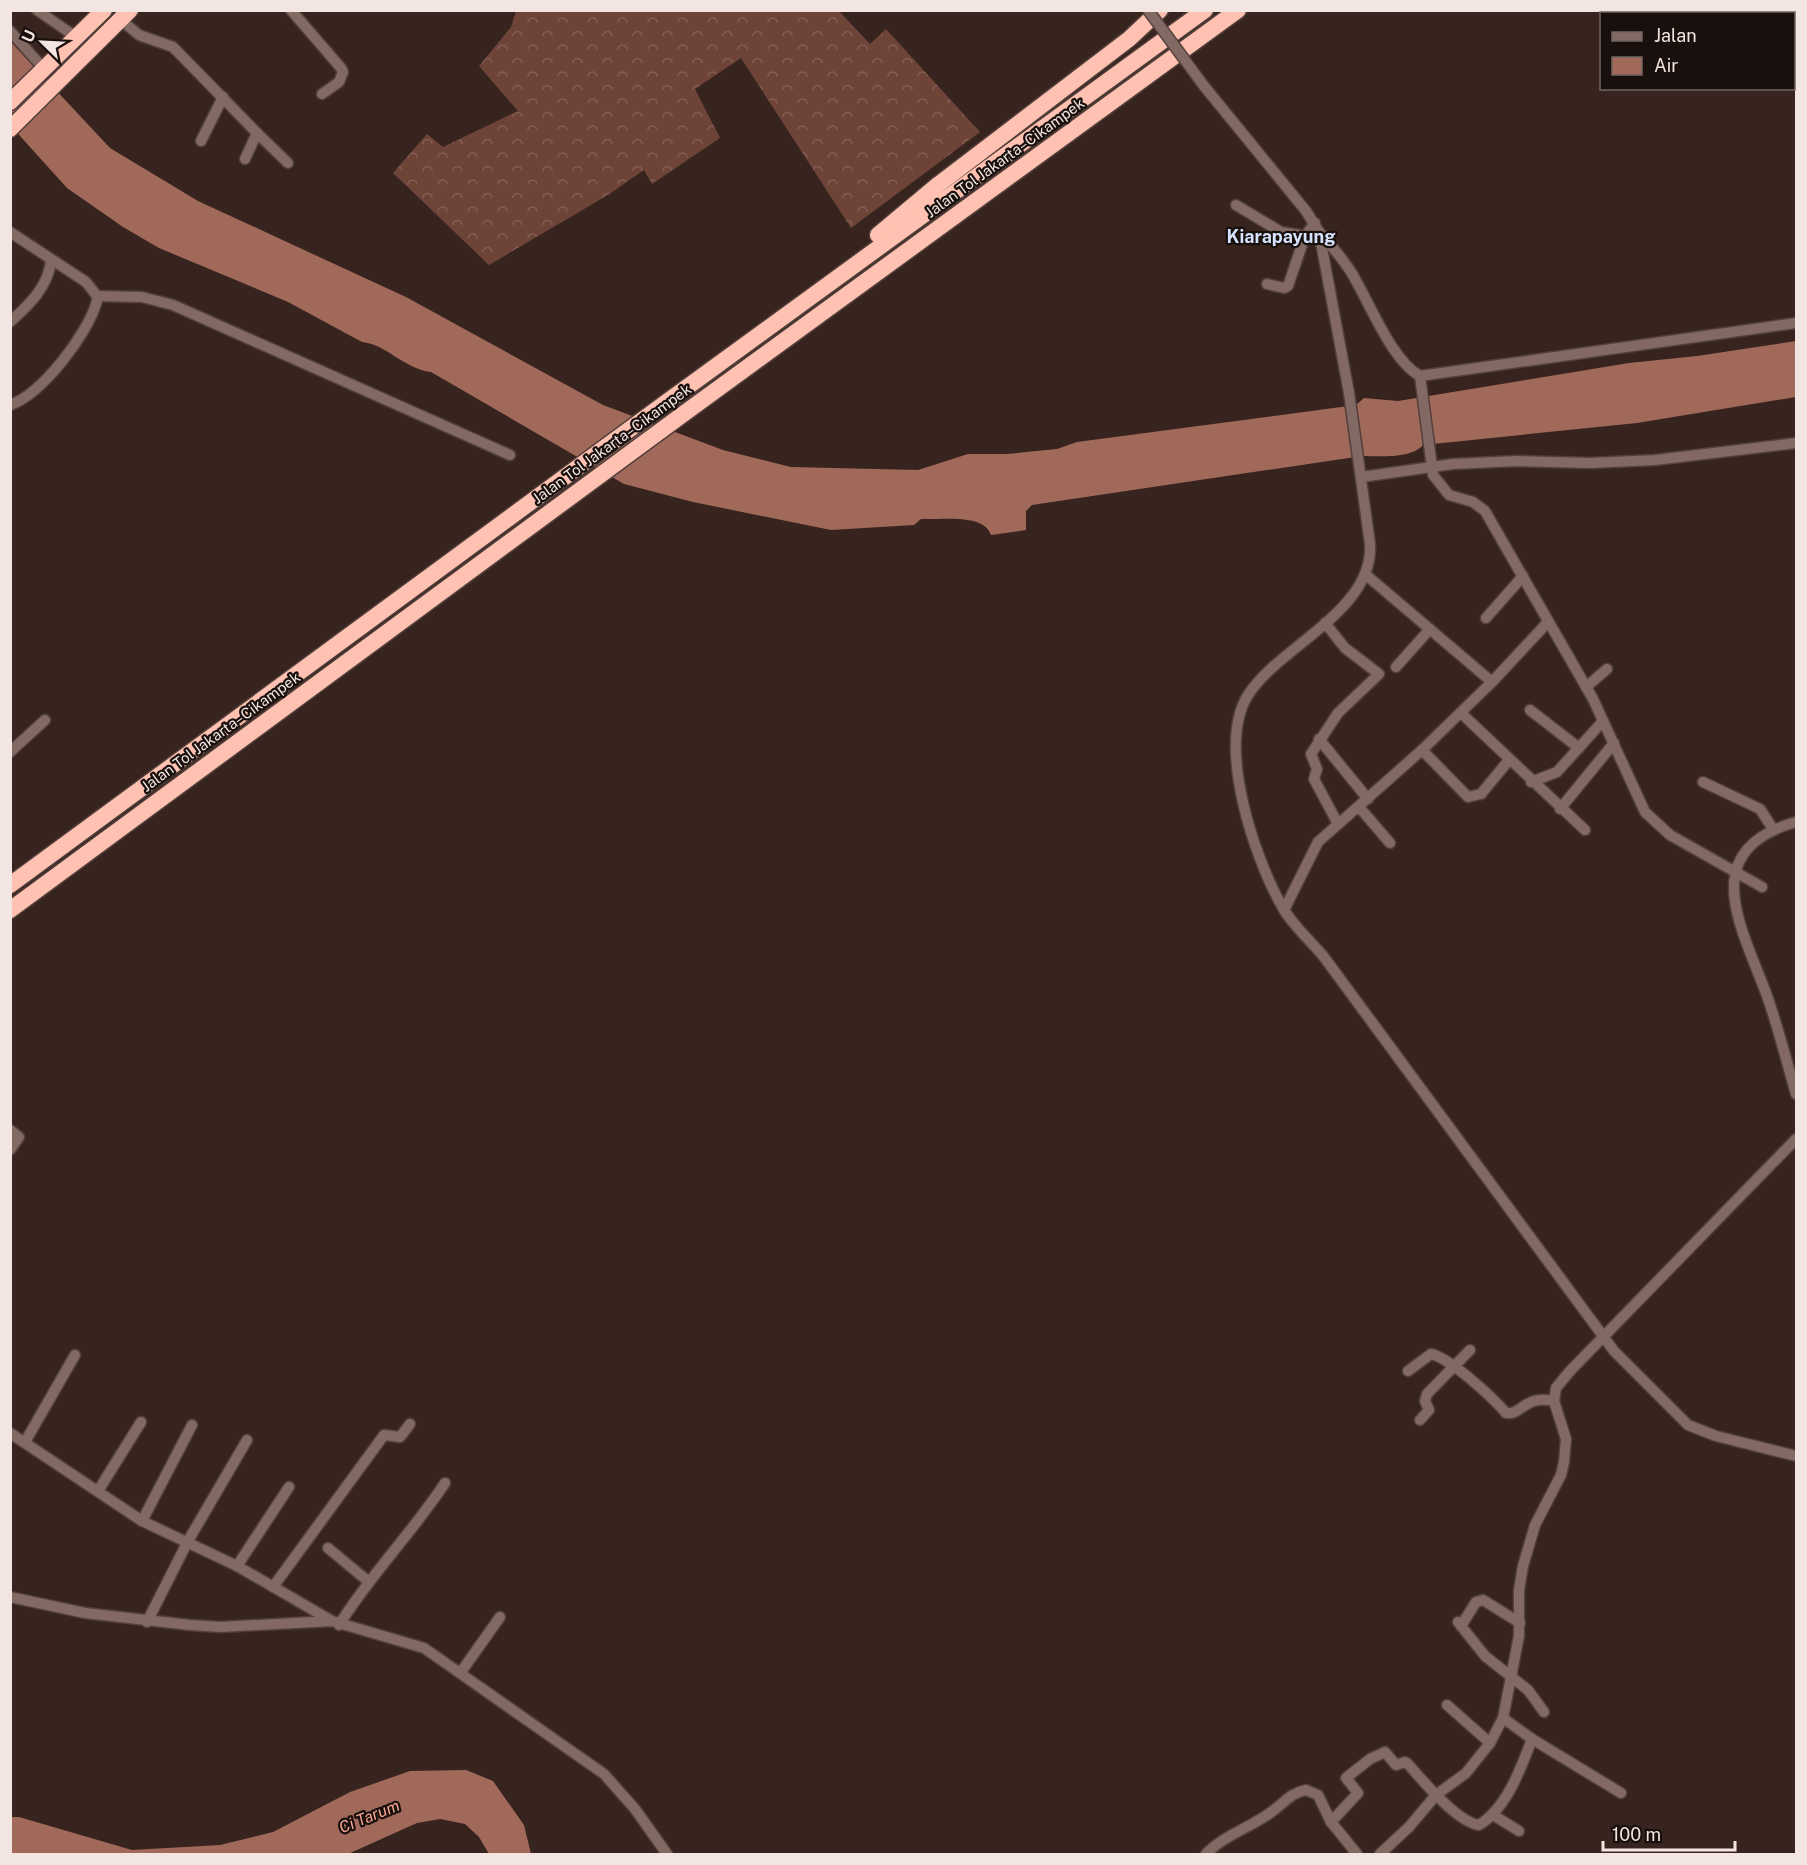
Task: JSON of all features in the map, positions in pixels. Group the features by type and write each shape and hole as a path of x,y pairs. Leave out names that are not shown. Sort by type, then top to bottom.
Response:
{"highway":[{"path":"787,314 939,184 1130,39 1160,10"},
{"name":"Jalan Tol Jakarta–Cikampek","path":"10,885 1205,10"},
{"name":"Jalan Tol Jakarta–Cikampek","path":"10,910 686,412 1238,10"},
{"path":"10,102 46,60 76,37 98,13"},
{"path":"10,129 125,15"}],"street":[{"path":"37,10 76,37"},
{"path":"291,10 343,72 339,82 322,94"},
{"path":"1148,10 1204,86 1350,271 1399,355 1412,371 1420,376 1797,323"},
{"path":"125,15 140,35 173,47 288,163"},
{"path":"10,31 46,60"},
{"path":"201,141 223,97"},
{"path":"245,159 257,133"},
{"path":"1236,205 1281,232 1305,236"},
{"path":"1267,284 1284,288 1288,286 1305,236 1317,227"},
{"path":"1317,227 1349,393 1370,553 1365,574 1350,597 1325,624 1255,685 1247,697 1236,730 1241,791 1265,872 1284,910 1324,957 1614,1351 1688,1425 1716,1436 1797,1456"},
{"path":"10,232 86,282 97,296 96,306 68,355 27,396 10,405"},
{"path":"10,322 42,286 50,274 51,261"},
{"path":"97,296 142,297 173,305 510,455"},
{"path":"1420,376 1431,467 1440,486 1449,495 1473,502 1485,511 1586,687 1645,812 1670,835 1762,887"},
{"path":"1361,477 1431,467 1517,461 1590,463 1655,460 1797,443"},
{"path":"1365,574 1492,682"},
{"path":"1486,618 1522,576"},
{"path":"1284,910 1318,842 1461,713 1548,622"},
{"path":"1325,624 1345,648 1379,674 1338,713 1311,757 1317,767 1314,779 1327,798 1338,824"},
{"path":"1396,668 1430,629"},
{"path":"1586,687 1607,669"},
{"path":"1530,710 1579,748"},
{"path":"1461,713 1531,782 1585,830"},
{"path":"10,752 45,720"},
{"path":"1531,782 1557,772 1603,721"},
{"path":"1320,739 1368,799"},
{"path":"1560,809 1614,743"},
{"path":"1422,750 1468,797 1480,794 1509,760"},
{"path":"1703,782 1760,809 1773,829"},
{"path":"1359,807 1390,843"},
{"path":"1797,822 1773,829 1750,846 1735,870 1734,909 1767,995 1797,1094"},
{"path":"10,1130 19,1137 10,1150"},
{"path":"1380,1854 1409,1827 1436,1795 1466,1773 1490,1743 1503,1718 1513,1679 1520,1623 1519,1590 1523,1566 1535,1526 1561,1475 1566,1451 1564,1429 1554,1401 1556,1388 1604,1335 1797,1138"},
{"path":"1420,1420 1429,1410 1425,1401 1426,1394 1470,1350"},
{"path":"1408,1371 1431,1354 1440,1357 1480,1387 1506,1413 1517,1412 1531,1401 1544,1398 1554,1401"},
{"path":"25,1442 75,1355"},
{"path":"98,1491 141,1422"},
{"path":"273,1587 384,1435 400,1437 410,1424"},
{"path":"142,1521 192,1425"},
{"path":"10,1433 142,1521 237,1566 336,1623"},
{"path":"147,1622 188,1541 247,1440"},
{"path":"336,1623 411,1531 445,1483"},
{"path":"237,1566 289,1487"},
{"path":"328,1548 344,1567 369,1582"},
{"path":"10,1597 85,1613 147,1622 221,1627 336,1623 391,1636 424,1648 604,1774 635,1809 667,1854"},
{"path":"1520,1623 1483,1600 1476,1602 1460,1624 1485,1656 1528,1690 1544,1712"},
{"path":"461,1672 500,1617"},
{"path":"1448,1705 1490,1743"},
{"path":"1503,1718 1532,1739 1621,1793"},
{"path":"1331,1822 1358,1793 1346,1778 1383,1752 1396,1765 1405,1762 1408,1764 1436,1795 1476,1825 1493,1815 1520,1771 1532,1739"},
{"path":"1206,1854 1233,1833 1274,1811 1297,1792 1306,1790 1318,1795 1331,1822 1358,1854"},
{"path":"1493,1815 1519,1832"}],"green space":[{"path":"516,11 839,11 870,44 886,29 980,132 851,228 741,58 695,89 720,138 652,184 644,170 608,195 489,265 393,173 427,134 443,147 518,111 479,66 511,27"}],"water":[{"path":"10,41 110,148 198,201 406,297 603,405 723,450 791,467 918,470 968,454 1007,454 1057,449 1077,442 1356,405 1364,398 1398,401 1629,363 1697,356 1796,341 1796,397 1637,423 1423,445 1403,455 1362,456 1032,505 1026,511 1026,530 991,535 980,523 961,519 921,519 914,525 831,530 693,502 624,484 431,372 412,366 379,347 362,342 288,302 159,248 123,227 67,188 11,126"},
{"name":"Ci Tarum","path":"466,1770 493,1781 524,1825 531,1854 489,1854 479,1837 465,1824 440,1819 417,1823 348,1854 11,1854 11,1817 19,1817 132,1850 220,1845 273,1832 350,1792 410,1771"}],"district":[{"name":"Kiarapayung","path":"1281,237"}]}
